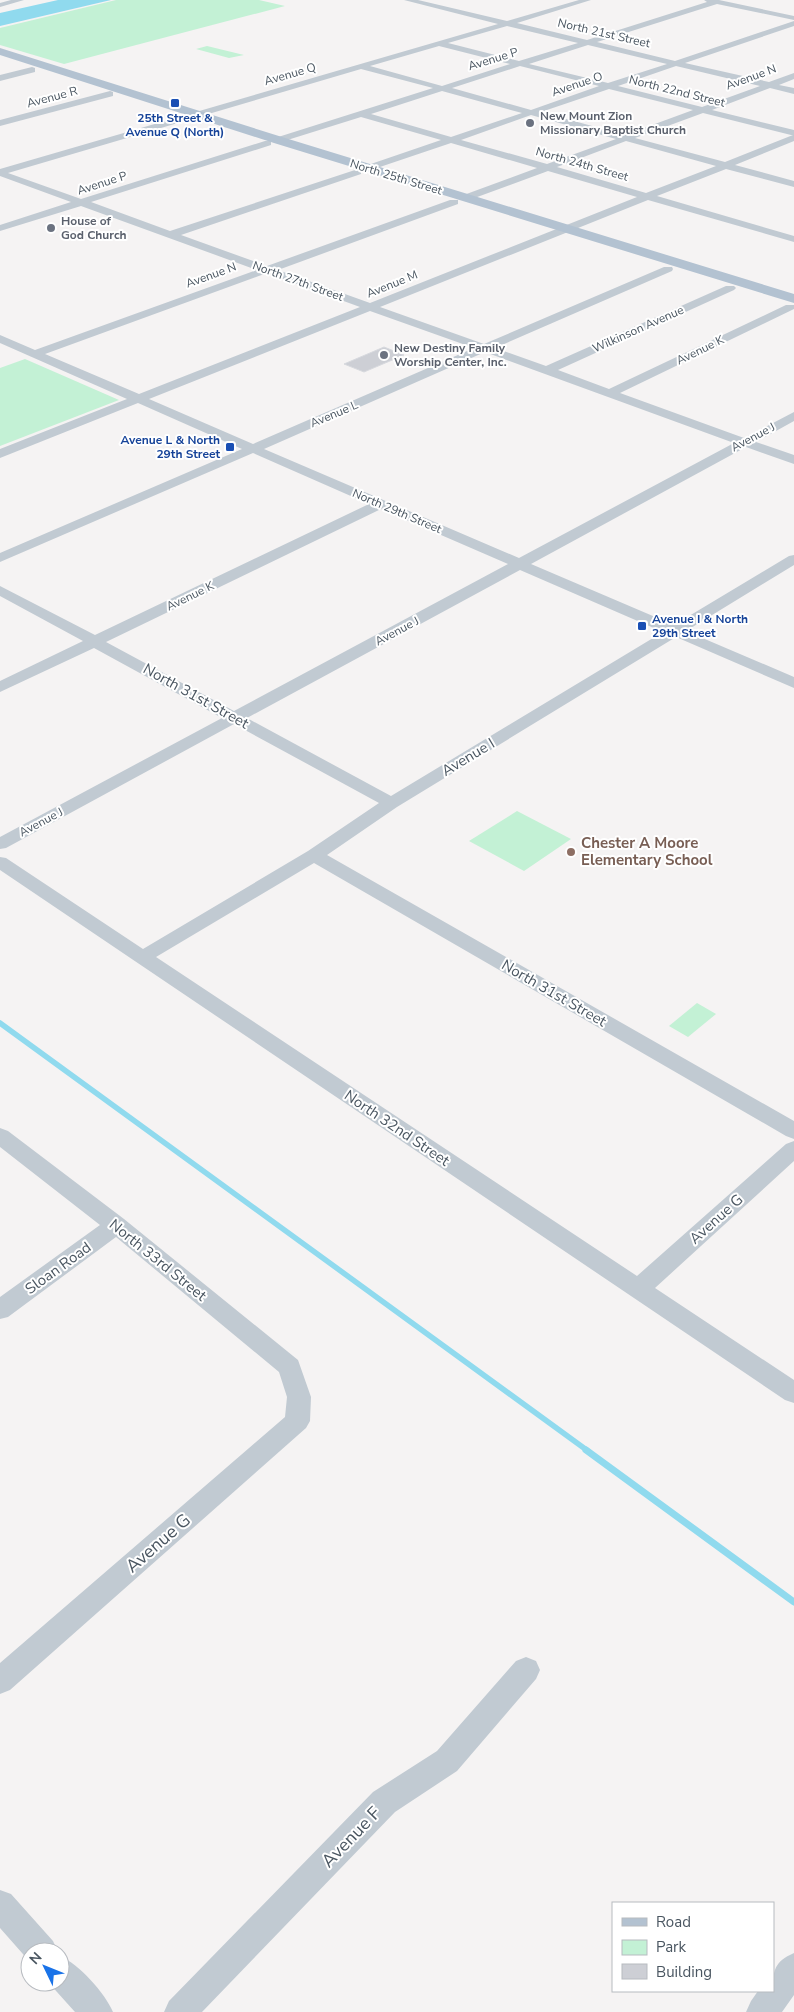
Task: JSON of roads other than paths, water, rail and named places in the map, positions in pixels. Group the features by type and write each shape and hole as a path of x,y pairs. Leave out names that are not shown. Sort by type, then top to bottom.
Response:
{"main road":[{"name":"North 25th Street","path":"0,51 277,144 793,304"},
{"name":"North 25th Street","path":"0,60 110,94 191,116"},
{"name":"North 25th Street","path":"560,231 668,269 730,288 793,304"},
{"path":"686,274 703,276 793,304"}],"street":[{"path":"0,5 20,0"},
{"name":"North 21st Street","path":"408,0 794,91"},
{"name":"Avenue Q","path":"0,173 587,0"},
{"path":"712,1 794,18"},
{"name":"Avenue P","path":"0,228 277,144 441,88 712,1"},
{"name":"Avenue O","path":"169,234 794,23"},
{"name":"North 22nd Street","path":"437,43 794,133"},
{"path":"360,66 794,184"},
{"path":"0,78 32,70"},
{"name":"Avenue N","path":"34,354 794,76"},
{"name":"Avenue R","path":"0,124 110,94"},
{"name":"North 24th Street","path":"362,114 794,239"},
{"name":"Avenue M","path":"0,454 371,308 794,138"},
{"name":"North 27th Street","path":"0,173 794,460"},
{"name":"Avenue L","path":"0,558 668,269"},
{"name":"Wilkinson Avenue","path":"546,370 730,288"},
{"name":"Avenue K","path":"610,394 793,304"},
{"name":"North 29th Street","path":"0,339 794,683"},
{"name":"Avenue J","path":"0,844 794,416"},
{"name":"Avenue K","path":"0,687 380,504"},
{"name":"Avenue I","path":"143,957 314,855 392,803 794,558"},
{"name":"North 31st Street","path":"0,590 392,803"},
{"name":"North 31st Street","path":"314,855 794,1131"},
{"name":"North 32nd Street","path":"0,862 794,1393"},
{"name":"North 33rd Street","path":"0,1136 116,1225 289,1367 299,1397"},
{"name":"Avenue G","path":"638,1289 794,1150"},
{"name":"Sloan Road","path":"0,1310 116,1225"},
{"name":"Avenue G","path":"0,1681 297,1421 299,1397"},
{"name":"Avenue F","path":"180,2012 384,1802 447,1761 526,1670"},
{"path":"0,1905 33,1942"},
{"path":"762,2012 794,1969"},
{"path":"70,1983 97,2012"}],"water":[{"path":"58,0 111,0 0,26 0,13"}],"waterway":[{"path":"0,1023 588,1451"},
{"path":"586,1450 794,1602"}],"place":[{"name":"25th Street & Avenue Q (North)","path":"175,103"},
{"name":"New Mount Zion Missionary Baptist Church","path":"530,123"},
{"name":"House of God Church","path":"51,228"},
{"name":"New Destiny Family Worship Center, Inc.","path":"384,355"},
{"name":"Avenue L & North 29th Street","path":"230,447"},
{"name":"Avenue I & North 29th Street","path":"642,626"},
{"name":"Chester A Moore Elementary School","path":"571,852"}]}
